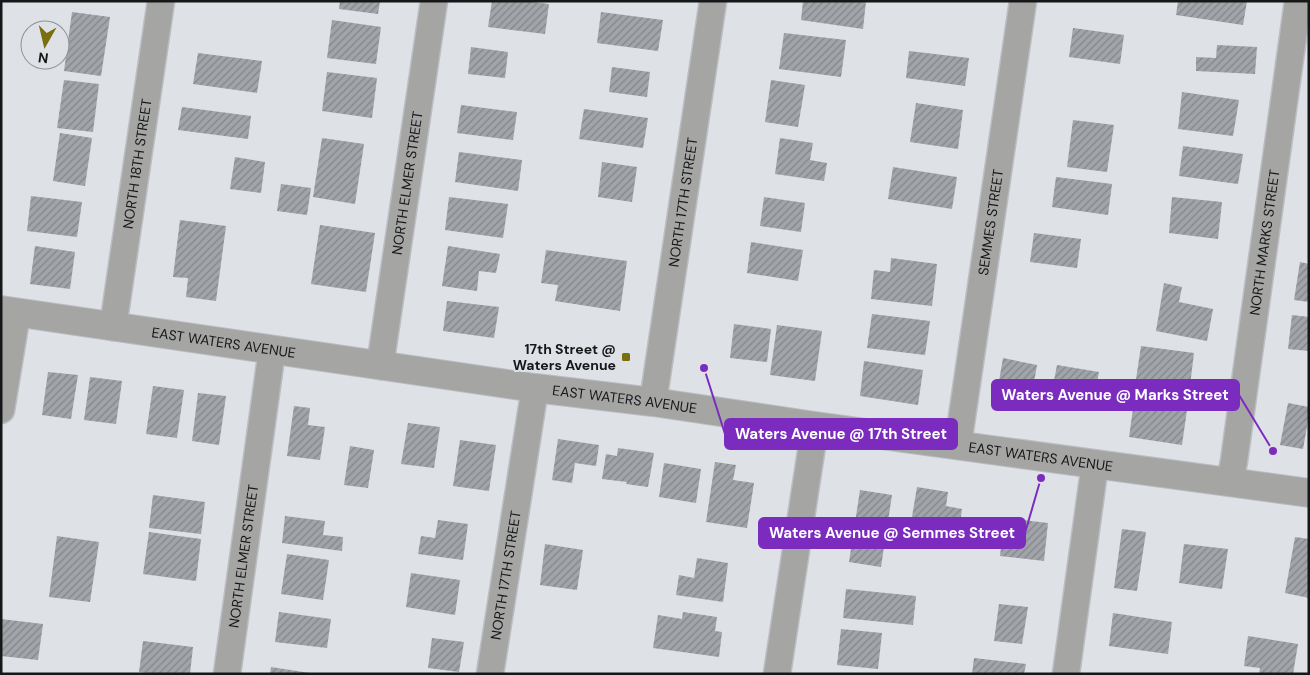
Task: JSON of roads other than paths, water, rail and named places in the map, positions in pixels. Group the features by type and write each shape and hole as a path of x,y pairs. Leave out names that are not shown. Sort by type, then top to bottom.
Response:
{"street":[{"name":"NORTH 18TH STREET","path":"113,327 161,1"},
{"name":"NORTH ELMER STREET","path":"380,366 434,1"},
{"name":"NORTH 17TH STREET","path":"652,402 713,1"},
{"name":"SEMMES STREET","path":"958,444 1023,1"},
{"name":"NORTH MARKS STREET","path":"1230,482 1298,1"},
{"name":"EAST WATERS AVENUE","path":"9,312 535,388 652,402 1309,493"},
{"path":"1,410 9,312"},
{"name":"NORTH ELMER STREET","path":"227,674 272,350"},
{"name":"NORTH 17TH STREET","path":"490,674 535,388"},
{"path":"777,674 815,426"},
{"path":"1066,674 1095,464"}],"place":[{"name":"17th Street @ Waters Avenue","path":"626,357"},
{"name":"Waters Avenue @ 17th Street","path":"704,368"},
{"name":"Waters Avenue @ Marks Street","path":"1273,451"},
{"name":"Waters Avenue @ Semmes Street","path":"1041,478"}]}
